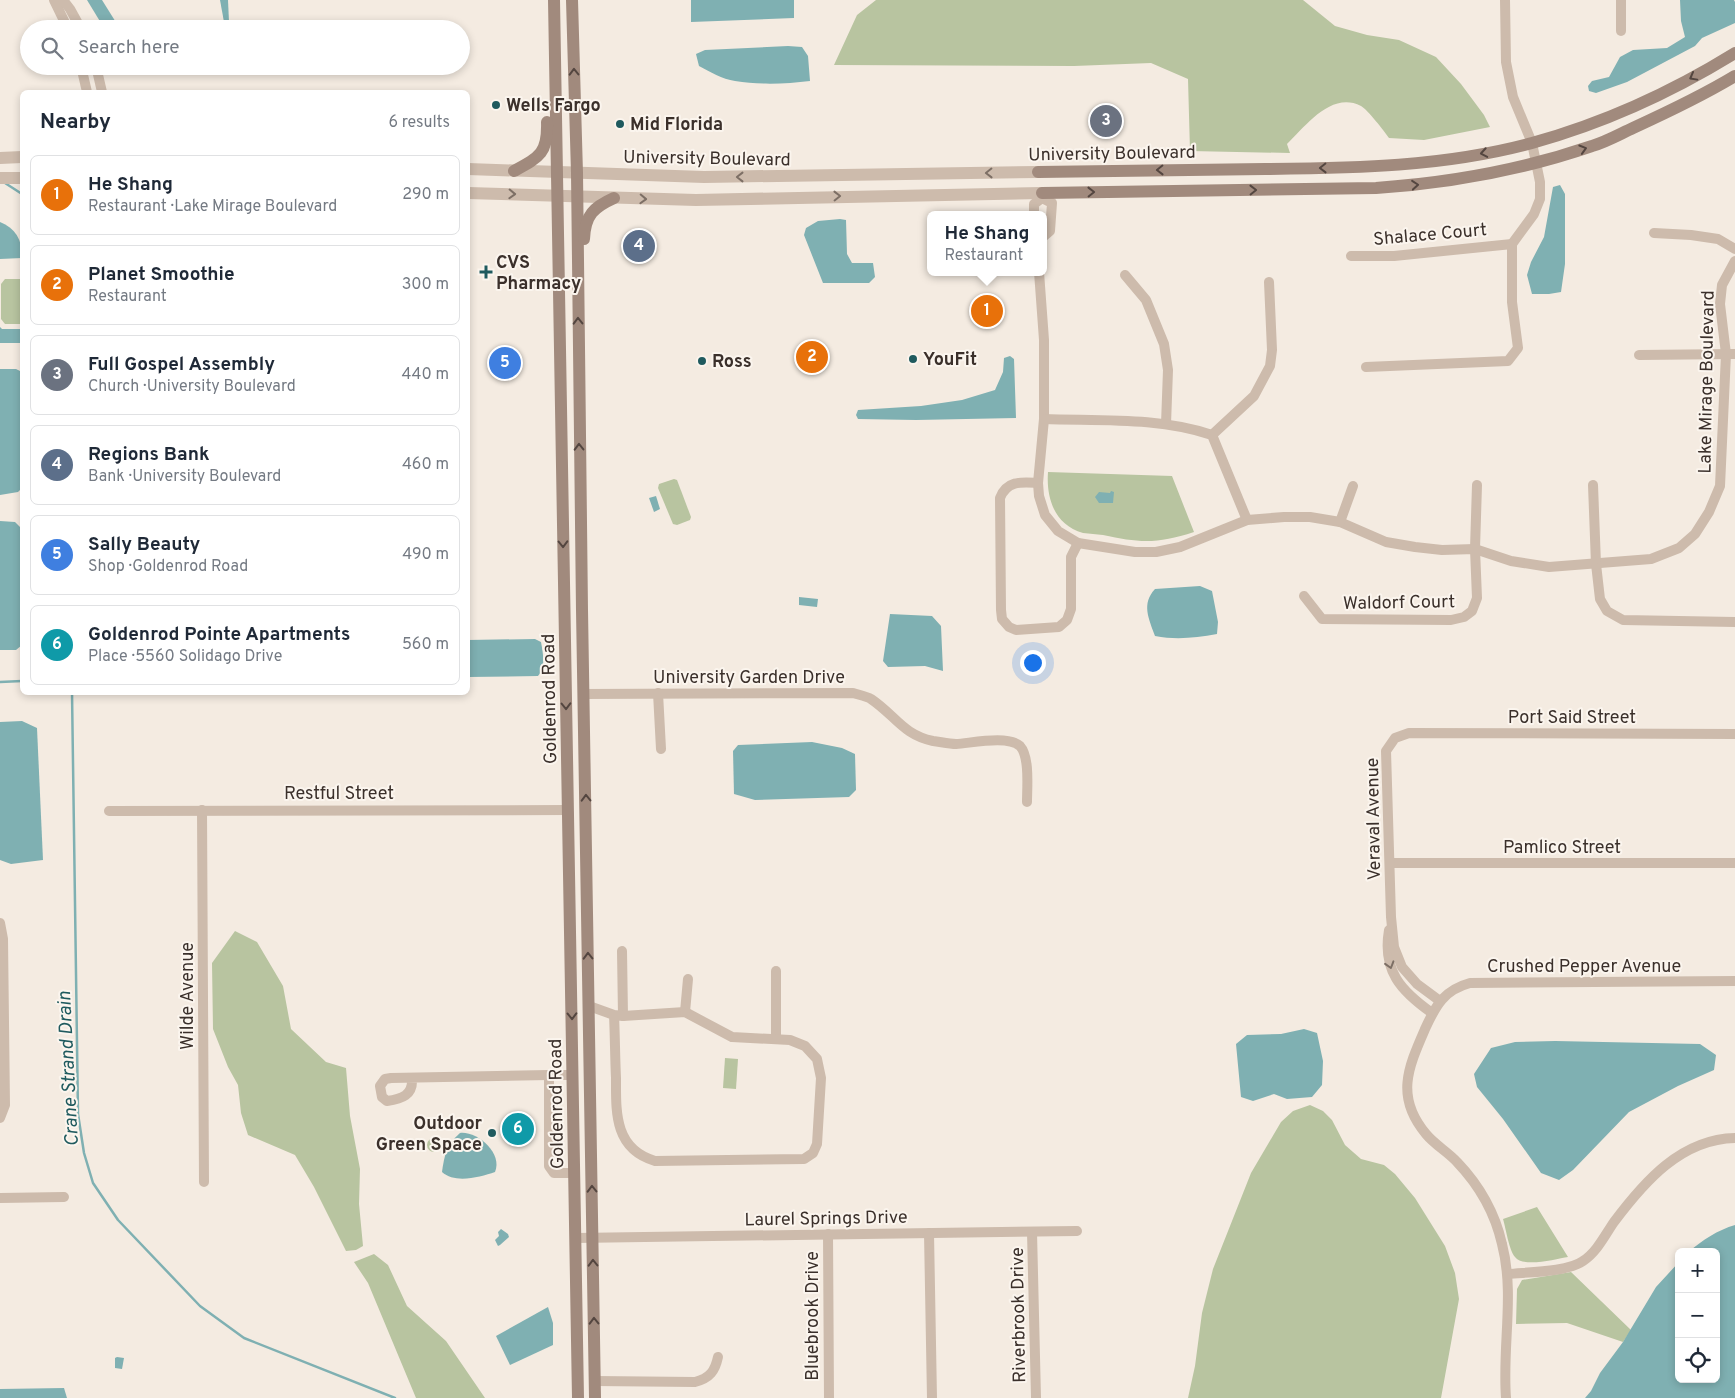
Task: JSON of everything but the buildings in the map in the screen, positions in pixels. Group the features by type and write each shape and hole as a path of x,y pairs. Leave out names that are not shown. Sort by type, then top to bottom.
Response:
{"main road":[{"name":"Goldenrod Road","path":"572,0 577,173 577,300 595,1398"},
{"name":"Goldenrod Road","path":"558,2 556,173 578,1398"},
{"path":"558,2 573,34"},
{"path":"514,171 531,162 540,154 546,143 546,78 558,2"},
{"name":"University Boulevard","path":"1038,172 1371,168 1455,158 1532,143 1618,114 1672,89 1735,53"},
{"path":"1042,195 1376,188 1448,181 1536,163 1593,146 1654,119 1712,90 1735,76"},
{"path":"577,300 583,275 586,222 589,216 602,203 614,198"},
{"path":"564,586 573,613 575,680 584,694"},
{"path":"568,810 578,821 578,888 588,916"},
{"path":"570,904 577,924 578,994 589,1006"},
{"path":"576,1267 585,1367 595,1381"},
{"path":"578,1378 587,1391 587,1398"}],"street":[{"path":"54,0 64,20"},
{"path":"63,0 76,20"},
{"path":"1366,367 1508,361 1518,348 1512,302 1512,244 1534,214 1540,199 1540,182 1532,143 1513,97 1508,71 1505,0"},
{"path":"1621,0 1621,31"},
{"path":"83,75 87,90"},
{"path":"98,75 102,90"},
{"path":"0,158 20,157"},
{"name":"University Boulevard","path":"470,169 723,177 1038,172"},
{"path":"0,178 20,178"},
{"path":"470,193 696,200 1042,195 1052,204 1050,231 1047,234"},
{"path":"1034,211 1034,204 1042,195"},
{"path":"1654,233 1718,239 1735,249"},
{"name":"Shalace Court","path":"1351,256 1394,256 1512,244"},
{"name":"Lake Mirage Boulevard","path":"1039,276 1044,340 1044,418 1038,483 1039,496 1045,515 1058,530 1078,543 1135,552 1156,552 1180,547 1247,520 1310,517 1340,522 1386,542 1415,548 1442,550 1475,549 1511,561 1549,567 1651,559 1679,548 1695,534 1709,512 1720,486 1731,354 1720,304 1722,285 1735,261"},
{"path":"1125,276 1146,300 1164,344 1168,370 1166,424"},
{"path":"1212,435 1254,396 1270,366 1272,350 1269,282"},
{"path":"1639,355 1731,354"},
{"path":"1044,418 1166,424 1194,429 1212,435 1247,520"},
{"path":"1038,483 1018,482 1003,491 1000,498 1001,610 1002,619 1009,627 1016,630 1059,627 1067,620 1071,609 1071,557 1078,543"},
{"path":"1475,549 1477,485"},
{"path":"1593,485 1596,564 1600,599 1607,611 1623,620 1735,622"},
{"path":"1340,522 1353,486"},
{"path":"563,495 580,495"},
{"name":"Waldorf Court","path":"1304,596 1322,619 1451,620 1464,617 1472,611 1477,598 1475,549"},
{"name":"University Garden Drive","path":"584,694 834,692 861,695 869,698 913,735 932,741 954,744 1007,741 1019,746 1024,752 1026,761 1027,802"},
{"path":"658,694 661,749"},
{"name":"Port Said Street","path":"1409,733 1735,734"},
{"name":"Veraval Avenue","path":"1409,733 1396,738 1386,751 1391,917 1394,947 1402,967 1417,984 1440,1001"},
{"name":"Wilde Avenue","path":"202,810 204,1182"},
{"name":"Restful Street","path":"110,811 568,810"},
{"name":"Pamlico Street","path":"1390,863 1735,863"},
{"name":"Veraval Avenue","path":"1391,917 1387,942 1388,963 1398,984 1413,1000 1432,1013"},
{"path":"0,923 3,939 5,1105 0,1118"},
{"path":"589,1006 619,1015 685,1012 732,1037 776,1039 802,1044 811,1051 819,1063 817,1144 813,1153 804,1159 798,1160 655,1161 647,1159 630,1146 623,1136 616,1117 615,1033 619,1015 622,951"},
{"path":"776,971 776,1039"},
{"path":"685,1012 688,979"},
{"name":"Crushed Pepper Avenue","path":"1440,1001 1454,989 1470,982 1735,981"},
{"path":"1440,1001 1432,1013 1411,1061 1407,1078 1408,1100 1416,1120 1427,1135 1457,1161 1477,1187 1494,1216 1508,1274 1505,1396"},
{"path":"549,1075 549,1166 554,1173 574,1173"},
{"path":"412,1079 573,1075"},
{"path":"1508,1274 1569,1268 1584,1261 1597,1247 1634,1196 1658,1172 1681,1153 1706,1143 1735,1138"},
{"path":"0,1198 64,1198"},
{"name":"Laurel Springs Drive","path":"576,1238 1077,1231"},
{"name":"Riverbrook Drive","path":"1032,1232 1036,1398"},
{"path":"929,1233 932,1398"},
{"name":"Bluebrook Drive","path":"828,1234 829,1398"},
{"path":"595,1381 695,1382 707,1378 716,1368 718,1357"}],"green space":[{"path":"876,0 1303,0 1335,26 1367,35 1399,40 1436,57 1461,84 1484,115 1490,127 1424,140 1389,138 1364,108 1350,103 1339,103 1320,113 1302,128 1287,144 1290,153 1190,151 1188,79 1151,63 1074,66 834,65 857,15"},
{"path":"5,279 20,279 20,324 5,324 1,319 1,284"},
{"path":"1048,472 1172,476 1194,532 1170,539 1138,541 1083,533 1073,529 1065,524 1054,510 1049,492"},
{"path":"674,479 677,480 691,517 690,520 677,525 673,524 658,488 659,484"},
{"path":"235,931 257,942 283,986 291,1029 326,1062 346,1068 350,1116 360,1169 359,1204 363,1246 356,1250 346,1251 314,1187 295,1155 248,1135 241,1113 238,1085 228,1067 213,1029 212,963"},
{"path":"725,1058 738,1059 736,1089 723,1088"},
{"path":"1310,1105 1323,1111 1332,1120 1345,1145 1361,1159 1384,1165 1395,1174 1415,1198 1445,1246 1455,1273 1459,1299 1441,1398 1188,1398 1195,1366 1202,1313 1213,1269 1251,1173 1281,1122 1293,1111"},
{"path":"434,1138 439,1140 441,1145 439,1150 434,1152 429,1150 427,1145 429,1140"},
{"path":"1537,1207 1568,1257 1548,1261 1525,1262 1519,1260 1513,1254 1503,1219"},
{"path":"374,1254 388,1265 407,1306 446,1341 485,1398 416,1398 368,1283 354,1262"},
{"path":"1571,1272 1631,1330 1623,1342 1567,1323 1516,1324 1517,1289 1522,1280"}],"water":[{"path":"87,0 102,0 114,20 99,20"},
{"path":"220,0 228,0 229,20 224,20"},
{"path":"691,0 794,0 794,18 691,22"},
{"path":"1680,0 1734,0 1735,23 1702,38 1695,46 1627,82 1596,93 1589,91 1588,86 1592,81 1609,77 1620,57 1633,50 1667,48 1685,37 1681,21"},
{"path":"802,47 808,56 810,81 763,84 730,80 699,66 696,54 705,50"},
{"path":"1560,185 1565,194 1565,264 1561,292 1532,294 1527,275 1531,262 1544,237 1553,187"},
{"path":"846,220 847,254 852,263 873,263 875,277 869,283 823,283 804,235 806,228 818,221"},
{"path":"0,222 10,228 20,241 20,258 0,259"},
{"path":"0,327 2,329 20,329 20,343 0,343"},
{"path":"1010,356 1014,359 1016,418 858,419 856,415 858,410 921,406 962,400 995,390 1003,372 1004,358"},
{"path":"0,369 16,369 20,371 20,490 0,495"},
{"path":"1111,491 1114,492 1113,503 1099,503 1095,497 1099,492 1110,493"},
{"path":"656,496 660,509 654,512 649,498"},
{"path":"0,521 15,522 20,527 20,647 16,650 0,650"},
{"path":"1200,586 1212,591 1218,622 1217,634 1186,638 1155,636 1147,606 1148,600 1155,589"},
{"path":"799,597 818,599 817,607 799,605"},
{"path":"890,614 932,616 941,626 943,671 925,666 888,667 883,661"},
{"path":"535,639 541,642 543,664 541,672 538,676 470,677 470,640"},
{"path":"22,721 37,728 43,860 11,864 0,860 0,722"},
{"path":"812,742 842,748 855,754 856,790 849,797 755,800 734,794 733,751 738,745"},
{"path":"1304,1029 1317,1033 1323,1061 1322,1085 1312,1097 1287,1099 1274,1094 1253,1101 1241,1097 1236,1044 1247,1035 1281,1034"},
{"path":"1515,1042 1700,1044 1716,1055 1714,1070 1678,1086 1629,1112 1573,1170 1559,1180 1541,1173 1503,1119 1477,1087 1474,1074 1491,1048"},
{"path":"460,1133 467,1133 481,1139 487,1145 495,1158 495,1172 461,1179 447,1176 442,1172 447,1151 452,1141"},
{"path":"1735,1225 1735,1398 1585,1398 1591,1391 1600,1373 1623,1342 1656,1287 1675,1266 1675,1383 1720,1383 1720,1248 1693,1248 1722,1230"},
{"path":"501,1229 509,1237 498,1246 495,1240 499,1236 498,1232"},
{"path":"548,1307 553,1323 553,1345 510,1365 496,1336"},
{"path":"115,1358 124,1358 122,1369 115,1368"},
{"path":"64,1388 67,1398 0,1398 0,1389"}],"waterway":[{"name":"Crane Strand Drain","path":"5,183 20,193"},
{"path":"0,682 20,681"},
{"name":"Crane Strand Drain","path":"72,695 78,1114 84,1153 93,1183 118,1220 200,1306 244,1338 395,1398"}],"place":[{"name":"Wells Fargo","path":"496,105"},
{"name":"Full Gospel Assembly","path":"1106,121"},
{"name":"Mid Florida","path":"620,124"},
{"name":"Regions Bank","path":"639,246"},
{"name":"CVS Pharmacy","path":"486,272"},
{"name":"He Shang","path":"987,311"},
{"name":"Planet Smoothie","path":"812,357"},
{"name":"YouFit","path":"913,359"},
{"name":"Ross","path":"702,361"},
{"name":"Sally Beauty","path":"505,363"},
{"name":"Goldenrod Pointe Apartments","path":"518,1129"},
{"name":"Outdoor Green Space","path":"492,1133"}]}
